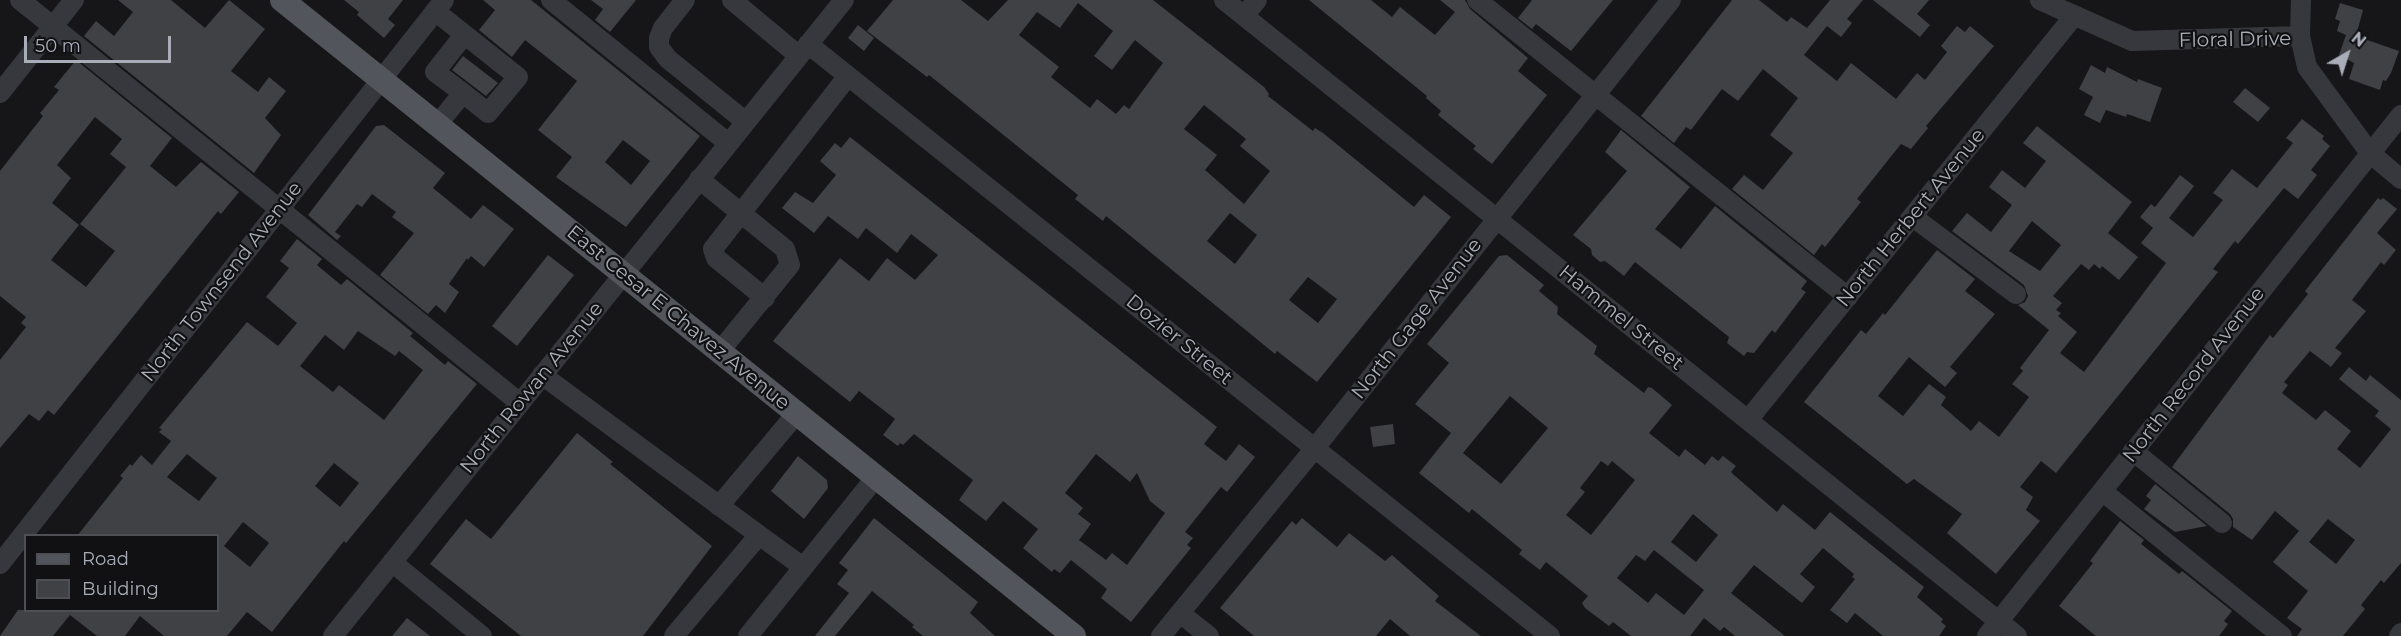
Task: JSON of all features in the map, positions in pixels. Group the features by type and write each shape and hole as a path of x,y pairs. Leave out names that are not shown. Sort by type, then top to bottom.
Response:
{"main road":[{"name":"East Cesar E Chavez Avenue","path":"282,0 1074,636"}],"street":[{"path":"20,0 520,403"},
{"path":"0,93 74,0"},
{"path":"551,0 728,143"},
{"path":"685,0 663,28 659,38 659,47 668,59 746,122"},
{"name":"Dozier Street","path":"732,0 804,50 848,76 1550,636"},
{"name":"North Rowan Avenue","path":"333,636 844,0"},
{"name":"Hammel Street","path":"1224,0 1748,420 1993,628 2018,636"},
{"path":"1244,16 1257,0"},
{"path":"1477,0 1848,297"},
{"name":"North Gage Avenue","path":"1161,636 1315,448 1671,0"},
{"name":"Floral Drive","path":"2040,0 2132,42 2300,36 2307,67 2370,153 2401,179"},
{"path":"2300,36 2301,0"},
{"path":"440,5 464,35 518,77 488,113 435,72 464,35"},
{"name":"North Townsend Avenue","path":"0,564 440,5"},
{"name":"North Herbert Avenue","path":"1748,420 2074,16"},
{"path":"765,298 716,258 713,249 848,76"},
{"path":"437,125 463,93"},
{"name":"North Record Avenue","path":"1993,628 2401,115"},
{"path":"699,179 785,249 790,265 720,351"},
{"path":"1912,217 2016,294"},
{"path":"542,375 803,567"},
{"path":"719,506 797,413"},
{"path":"2133,451 2222,523"},
{"path":"748,636 876,477"},
{"path":"2102,491 2282,636"},
{"path":"674,636 759,535"},
{"path":"392,562 482,636"},
{"path":"1180,613 1209,636"}],"building":[{"path":"118,0 171,0 205,28 229,0 265,29 231,71 258,92 269,77 286,91 265,118 281,135 254,173 84,36 96,21 114,36 133,12"},
{"path":"344,0 403,0 388,19 395,25 384,38 357,15 359,12"},
{"path":"483,0 531,0 700,136 626,227 556,177 572,157 538,130 577,81 525,40 512,57 479,30 495,10","holes":["623,140 650,161 631,185 605,162"]},
{"path":"591,0 636,0 610,32 595,20 603,9"},
{"path":"893,0 961,0 988,21 1008,0 1153,0 1264,87 1268,96 1313,131 1315,128 1323,133 1414,207 1424,195 1451,217 1317,382 1277,351 1275,354 1106,216 1103,221 1075,199 1078,195 929,75 927,77 867,31","holes":["1078,3 1113,31 1094,56 1112,70 1135,40 1163,63 1129,109 1124,105 1116,114 1097,99 1090,108 1051,77 1059,67 1019,35 1037,12 1060,28","1204,105 1246,139 1240,146 1270,171 1244,204 1205,170 1217,155 1184,129","1230,213 1257,235 1235,264 1207,241","1308,277 1337,299 1318,323 1289,300"]},
{"path":"1309,0 1371,0 1392,17 1400,7 1435,35 1455,12 1440,0 1465,0 1470,9 1528,58 1518,71 1547,95 1492,164 1473,149 1476,146 1438,115 1441,111 1426,98 1427,96"},
{"path":"1532,0 1613,0 1571,51 1536,24 1532,29 1518,18"},
{"path":"1732,0 1759,0 1787,22 1791,17 1807,28 1830,0 1863,0 1847,19 1852,23 1841,37 1827,26 1804,55 1837,81 1851,63 1896,99 1917,73 1925,80 1947,52 1941,46 1957,26 1965,32 1970,26 1994,46 1926,126 1928,128 1911,149 1901,144 1857,199 1861,202 1825,247 1822,244 1814,255 1732,189 1744,175 1763,190 1793,153 1770,135 1798,98 1763,69 1738,101 1722,89 1691,130 1686,127 1674,143 1641,116"},
{"path":"1873,0 1929,0 1917,14 1930,25 1920,37"},
{"path":"2340,3 2363,10 2356,36 2399,51 2391,73 2386,81 2383,80 2380,90 2349,79 2354,63 2339,55 2346,35 2337,31 2340,21 2335,19"},
{"path":"858,25 874,38 864,51 848,38"},
{"path":"463,56 498,83 486,96 452,70"},
{"path":"76,60 172,138 150,166 176,187 201,162 239,192 221,214 218,211 54,415 48,410 39,421 29,414 0,448 0,360 26,327 21,323 26,317 0,296 0,171 43,116 40,113 59,90 54,87","holes":["95,117 122,139 110,154 126,167 80,224 115,251 86,287 51,260 79,225 52,203 71,178 57,165"]},
{"path":"2091,65 2105,73 2107,67 2137,82 2138,79 2162,88 2150,122 2106,110 2100,123 2084,115 2093,97 2079,89"},
{"path":"2245,88 2270,108 2258,122 2233,102"},
{"path":"2302,119 2324,136 2322,139 2330,146 2311,170 2317,175 2298,199 2284,188 2238,244 2235,241 2213,269 2218,272 2056,473 2041,461 2020,487 2033,497 2026,510 2040,521 1996,574 1947,533 1962,514 1914,479 1907,484 1804,402 1861,330 1866,334 1883,313 1885,315 1937,250 1975,279 1965,291 1995,314 1950,367 1957,373 1945,387 1909,357 1878,396 1903,416 1929,384 1946,397 1941,405 1971,431 1979,421 1999,437 2029,397 2012,384 2023,371 2020,368 2049,330 2018,305 2025,302 2028,296 2024,285 1952,231 1967,213 1991,232 2012,205 1989,187 2002,170 2025,188 2046,161 2023,143 2037,126 2132,202 2108,233 2138,257 2119,280 2102,266 2100,269 2094,264 2089,270 2081,264 2053,296 2062,303 2056,310 2061,313 2058,316 2077,332 2060,353 2084,372 2166,263 2141,243 2153,228 2140,217 2151,204 2155,207 2180,175 2194,186 2169,218 2193,237 2223,200 2213,193 2232,169 2257,188 2293,143 2286,138","holes":["2032,221 2061,245 2040,271 2009,251"]},
{"path":"384,125 445,173 433,188 471,219 483,205 514,229 484,267 471,256 468,260 467,258 449,284 459,292 445,313 436,305 428,314 380,275 414,233 392,217 396,212 372,194 362,207 357,204 335,232 341,236 337,240 308,215 376,126"},
{"path":"1621,130 1690,187 1655,229 1681,249 1715,206 1807,281 1801,289 1806,292 1775,333 1772,330 1754,353 1747,352 1744,356 1727,343 1729,337 1635,262 1624,276 1605,261 1600,262 1592,255 1591,249 1573,235 1627,171 1605,152"},
{"path":"850,137 1217,427 1204,444 1226,461 1239,444 1255,457 1227,492 1221,487 1185,532 1193,538 1187,545 1191,548 1131,622 1101,598 1107,589 1071,560 1060,573 1054,569 1052,572 1023,548 1038,529 1003,501 986,521 959,500 973,480 914,434 903,445 900,443 898,446 883,435 895,419 859,391 850,402 773,341 840,258 869,281 887,258 915,280 938,255 911,234 897,253 866,228 858,239 828,216 814,233 782,208 795,192 813,203 836,175 820,161 835,143 841,148","holes":["1096,454 1130,482 1137,473 1150,501 1165,513 1127,565 1112,553 1106,560 1079,540 1091,524 1078,514 1083,508 1065,493"]},
{"path":"2378,198 2381,200 2383,198 2397,209 2377,233 2396,250 2384,265 2381,262 2352,300 2366,311 2335,348 2342,353 2331,367 2310,351 2284,382 2288,385 2282,393 2316,420 2325,410 2351,431 2337,449 2360,468 2391,429 2375,416 2379,411 2339,379 2349,367 2366,381 2370,375 2401,400 2401,563 2384,583 2381,580 2361,605 2365,609 2343,636 2297,636 2302,629 2287,618 2308,591 2273,562 2299,531 2275,511 2252,540 2233,527 2230,514 2172,467 2270,335 2273,338 2308,294 2305,291","holes":["2328,519 2355,540 2336,564 2309,542"]},
{"path":"297,239 322,259 317,265 341,285 347,279 413,333 410,336 445,365 448,361 477,384 346,543 344,541 272,632 247,612 227,636 164,636 140,616 125,636 97,636 70,615 53,636 0,636 18,610 24,610 24,612 219,612 219,534 79,534 123,478 120,476 130,464 132,466 141,455 152,465 171,441 159,432 162,429 159,428 247,322 278,346 297,323 266,297 289,268 280,261","holes":["358,331 395,356 399,351 423,370 384,420 339,385 333,392 300,366 325,335 344,350","187,454 217,478 199,501 167,477","334,463 359,483 340,507 315,486","243,522 269,543 250,567 224,546"]},
{"path":"548,255 574,275 517,346 492,326"},
{"path":"1507,255 1544,285 1539,291 1558,307 1557,314 1597,346 1594,354 1644,393 1648,387 1652,388 1672,405 1649,433 1679,457 1685,449 1705,465 1712,456 1718,461 1723,456 1736,466 1731,472 1777,512 1783,504 1815,530 1830,512 1924,587 1917,597 1943,619 1941,622 1946,626 1939,636 1883,636 1855,613 1847,623 1830,610 1855,579 1852,577 1854,574 1823,548 1800,574 1815,587 1802,603 1754,565 1731,593 1785,636 1735,636 1724,627 1720,631 1704,618 1690,636 1631,636 1613,622 1609,626 1585,608 1582,603 1588,596 1546,562 1540,570 1519,554 1522,550 1472,509 1469,513 1419,473 1451,433 1415,404 1449,363 1427,344 1499,256","holes":["1510,396 1548,428 1501,484 1463,453","1601,461 1608,466 1612,461 1635,480 1591,535 1566,515 1585,492 1580,488","1693,514 1718,535 1696,562 1671,542","1654,550 1704,590 1684,615 1656,593 1648,603 1617,578 1636,555 1645,561"]},
{"path":"1393,424 1395,444 1373,447 1370,427"},
{"path":"577,433 613,462 610,464 712,546 643,636 521,636 430,564 466,519 491,539"},
{"path":"798,456 827,480 828,488 804,519 771,491"},
{"path":"2155,484 2207,526 2175,532 2144,509 2151,500 2146,496"},
{"path":"874,518 978,602 970,613 995,636 923,636 912,627 914,625 872,591 835,636 815,636 849,593 837,584 848,570 839,563"},
{"path":"1302,518 1337,547 1349,533 1385,561 1392,555 1439,596 1435,601 1481,636 1410,636 1390,619 1376,636 1254,636 1220,608 1292,521 1296,525"},
{"path":"2120,521 2144,540 2141,544 2179,574 2182,571 2232,611 2224,621 2228,624 2219,636 2096,636 2059,606 2093,563 2090,561"},
{"path":"407,618 430,636 392,636"}]}
